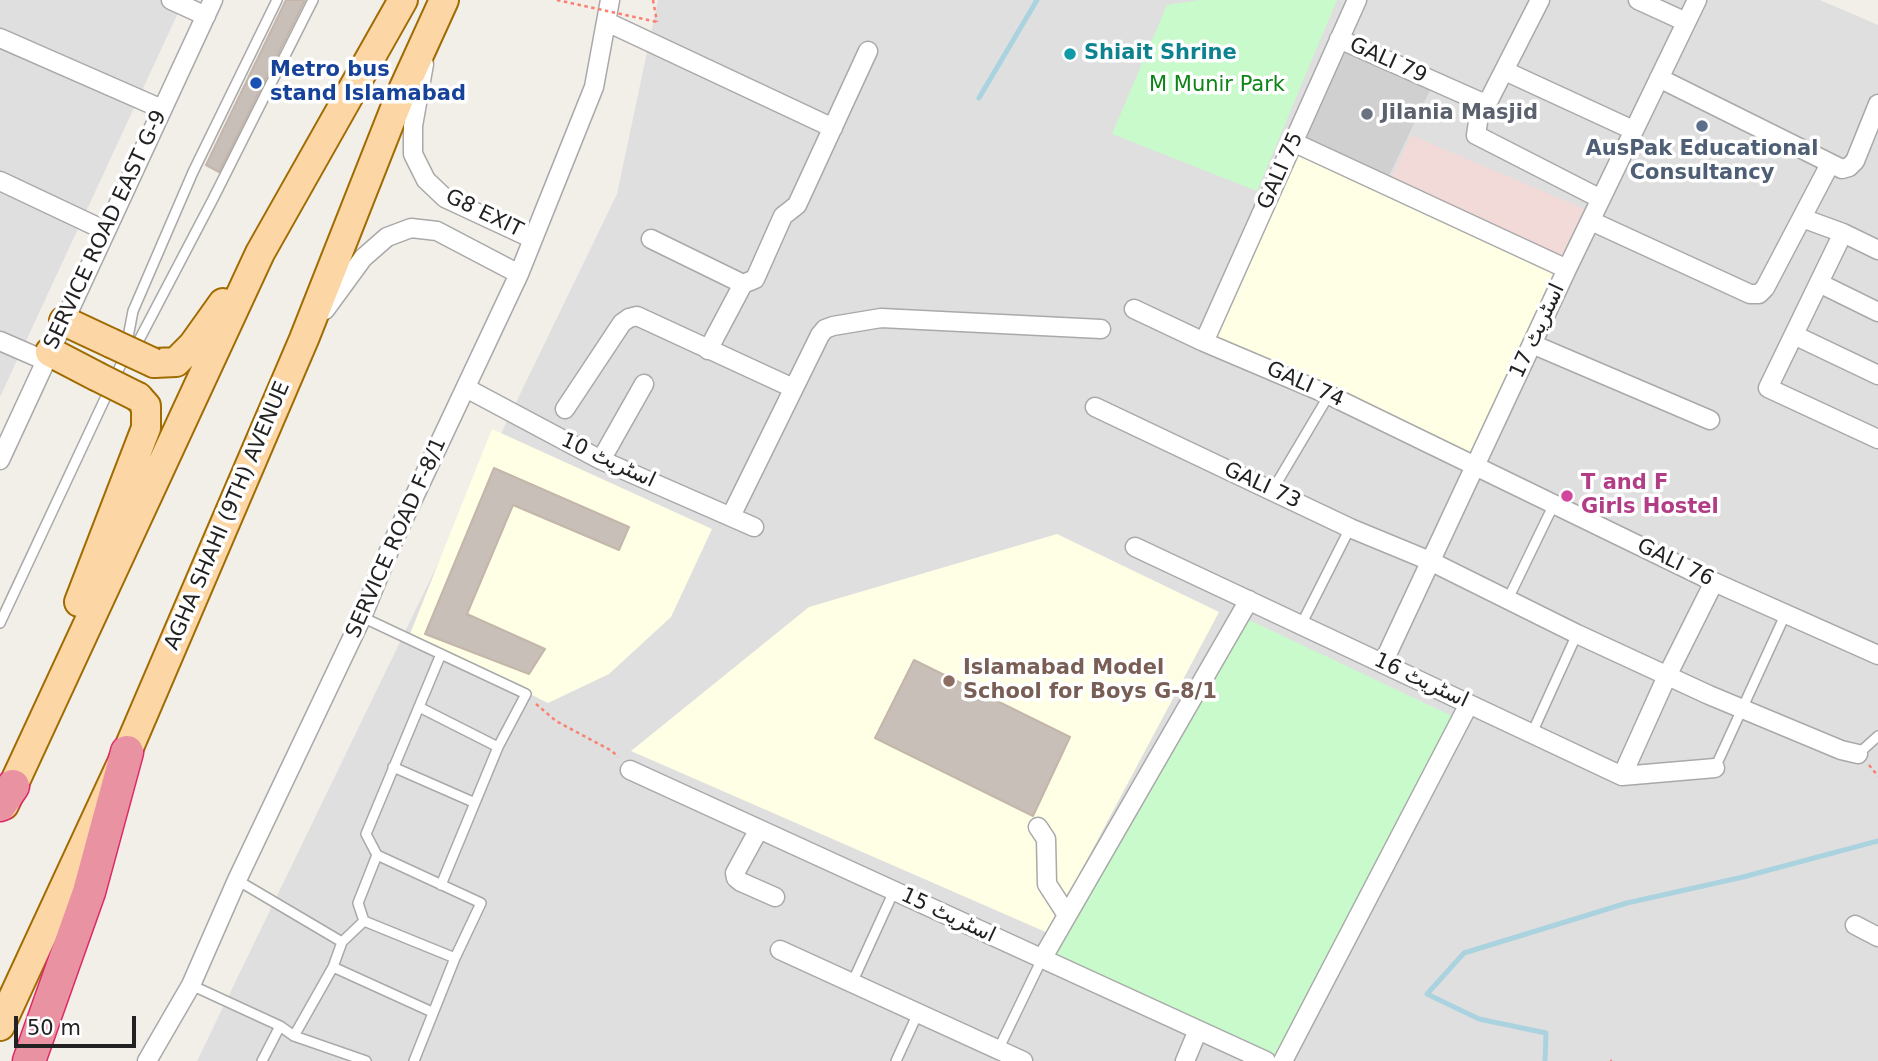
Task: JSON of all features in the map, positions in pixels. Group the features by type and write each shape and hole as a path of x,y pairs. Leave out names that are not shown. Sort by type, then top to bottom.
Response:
{"highway":[{"path":"29,1061 89,892 127,752"}],"main road":[{"path":"4,802 260,253 403,0"},
{"name":"AGHA SHAHI (9TH) AVENUE","path":"0,1026 127,752 304,339 398,101 444,0"},
{"path":"64,321 118,351 154,363 176,362 193,345 260,253"},
{"path":"48,356 138,397 146,406 146,428 68,631 56,692"}],"street":[{"path":"171,0 209,8"},
{"name":"SERVICE ROAD F-8/1","path":"147,1061 191,985 237,880 362,617 391,546 519,274 594,87 610,0"},
{"name":"GALI 75","path":"1203,342 1295,143 1357,0"},
{"path":"1540,0 1493,95 1489,100 1481,102 1476,135 1601,199"},
{"path":"1638,0 1686,22"},
{"name":"اسٹریٹ 17","path":"1383,663 1633,130 1698,0"},
{"name":"SERVICE ROAD EAST G-9","path":"0,460 209,8"},
{"path":"607,22 833,128"},
{"name":"G8 EXIT","path":"430,29 413,126 413,154 426,180 445,198 533,239"},
{"path":"0,38 162,109"},
{"name":"GALI 79","path":"1339,39 1481,102"},
{"path":"708,350 743,284 755,279 783,216 797,205 868,51"},
{"path":"1505,71 1633,130"},
{"path":"1659,78 1842,169 1849,167 1854,161 1878,104"},
{"path":"1295,143 1567,269"},
{"path":"1591,221 1750,294 1759,294 1765,288 1830,164"},
{"path":"0,181 106,231"},
{"path":"1801,218 1843,233 1878,250"},
{"path":"304,339 363,258 387,237 411,228 437,231 519,274"},
{"path":"1843,233 1768,388 1878,439"},
{"path":"651,239 743,284"},
{"path":"1819,283 1878,312"},
{"name":"GALI 74","path":"1134,309 1203,342 1329,395 1474,466"},
{"path":"565,409 622,323 637,316 793,388"},
{"path":"731,516 820,335 833,326 881,318 1101,329"},
{"path":"1794,335 1878,375"},
{"path":"0,341 48,356"},
{"path":"1532,344 1710,420"},
{"path":"601,460 644,384"},
{"name":"اسٹریٹ 10","path":"466,388 601,460 754,527"},
{"name":"GALI 73","path":"1095,407 1350,528 1430,561 1667,676 1850,752"},
{"name":"GALI 76","path":"1474,466 1714,582 1878,655"},
{"name":"اسٹریٹ 16","path":"1135,547 1622,775 1715,768"},
{"path":"1622,775 1714,582"},
{"path":"1042,959 1249,600"},
{"path":"1283,1061 1469,704"},
{"name":"اسٹریٹ 15","path":"630,770 1266,1061"},
{"path":"1038,827 1046,839 1047,884 1068,915"},
{"path":"759,829 734,873 741,882 775,897"},
{"path":"1855,925 1878,937"},
{"path":"780,950 1023,1061"},
{"path":"1185,1061 1198,1030"}],"lane":[{"path":"0,623 193,172 277,0"},
{"path":"118,351 138,344 313,0"},
{"path":"1272,491 1329,395"},
{"path":"1508,599 1554,504"},
{"path":"1301,625 1350,528"},
{"path":"1715,768 1786,614"},
{"path":"362,617 526,694 473,802 441,885"},
{"path":"1532,733 1577,634"},
{"path":"414,1061 455,957 481,903 377,855 366,834 440,654"},
{"path":"419,706 498,747"},
{"path":"1850,752 1878,736"},
{"path":"393,766 473,802"},
{"path":"377,855 358,903 364,921 455,957"},
{"path":"237,880 342,942"},
{"path":"852,983 894,891"},
{"path":"294,1036 333,967 342,942 364,921"},
{"path":"998,1049 1042,959"},
{"path":"333,967 432,1012"},
{"path":"191,985 280,1026 294,1036 366,1061"},
{"path":"896,1061 918,1013"},
{"path":"262,1061 280,1026"}],"path":[{"path":"557,0 657,22 653,0"},
{"path":"526,694 556,721 612,751 630,770"}],"shaded area":[{"path":"0,0 184,0 0,397"},
{"path":"658,0 1820,0 1878,25 1878,1061 197,1061 617,194"},
{"name":"Jilania Masjid","path":"1343,47 1431,88 1387,180 1305,139"},
{"path":"1411,135 1584,209 1563,258 1391,179"},
{"path":"1301,151 1556,269 1468,459 1213,341"},
{"path":"492,429 712,529 671,617 609,674 548,703 410,634"},
{"name":"Islamabad Model School for Boys G-8/1","path":"1057,534 1219,612 1048,933 631,751 809,607"}],"green space":[{"name":"M Munir Park","path":"1199,0 1337,0 1257,191 1112,134 1167,5"},
{"path":"1245,618 1452,716 1277,1060 1051,951"}],"building":[{"name":"Metro bus stand Islamabad","path":"286,0 305,0 219,172 206,165"},
{"path":"494,468 629,527 619,550 513,505 467,614 545,649 529,674 425,634"},
{"name":"Islamabad Model School for Boys G-8/1","path":"914,660 1070,737 1033,816 875,738"}],"waterway":[{"path":"979,98 1037,0"},
{"path":"1545,1061 1546,1033 1479,1019 1427,994 1464,953 1627,903 1743,877 1878,841"}],"place":[{"name":"Shiait Shrine","path":"1070,54"},
{"name":"Metro bus stand Islamabad","path":"256,83"},
{"name":"Jilania Masjid","path":"1367,114"},
{"name":"AusPak Educational Consultancy","path":"1702,126"},
{"name":"T and F Girls Hostel","path":"1567,496"},
{"name":"Islamabad Model School for Boys G-8/1","path":"949,681"}]}
